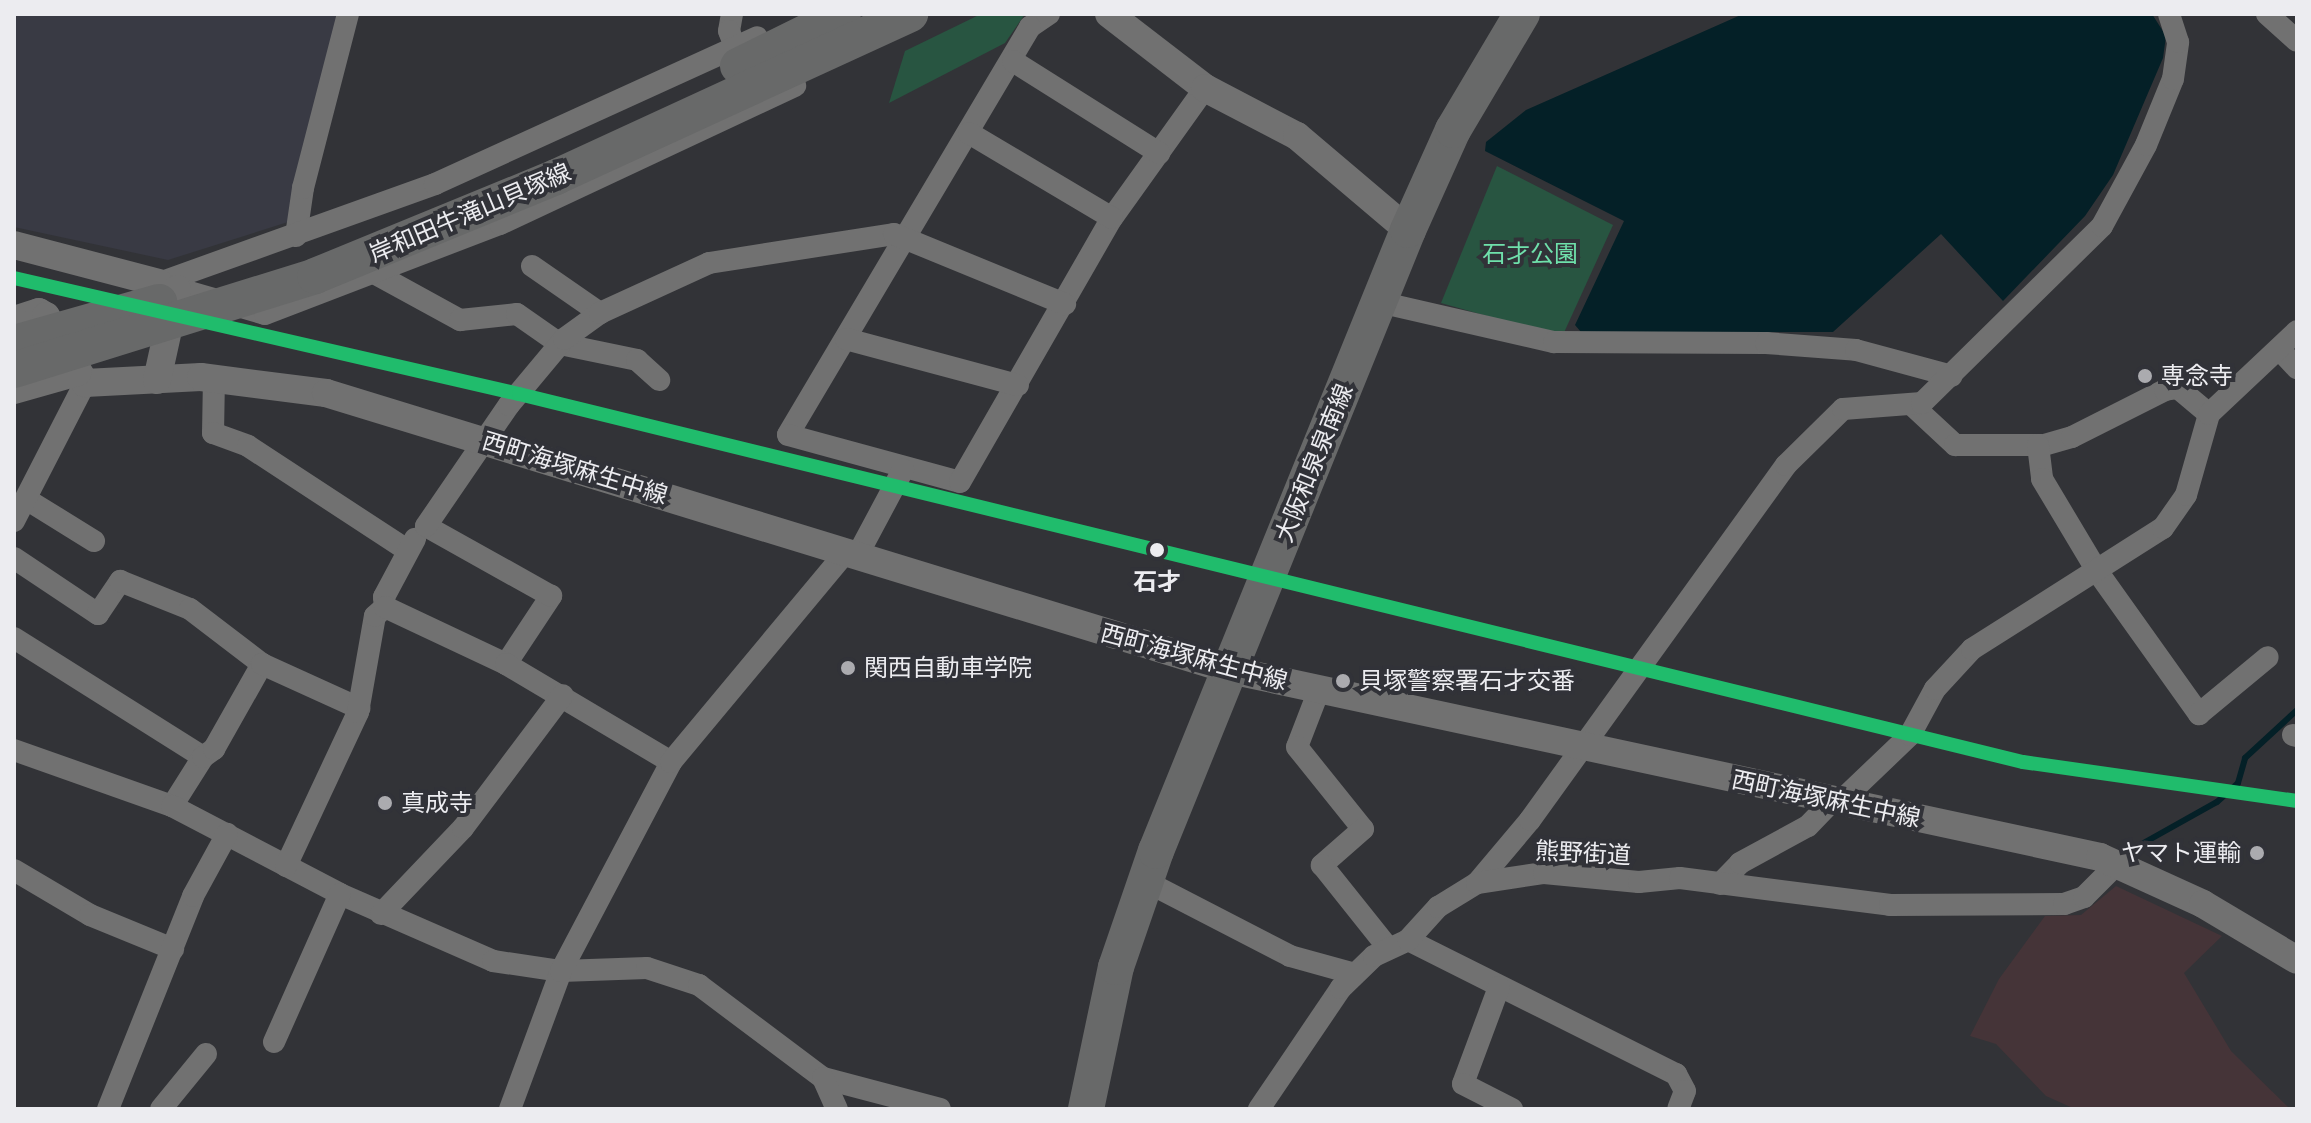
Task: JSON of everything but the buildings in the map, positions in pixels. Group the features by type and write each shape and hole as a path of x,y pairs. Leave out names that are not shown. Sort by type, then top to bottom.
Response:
{"main road":[{"name":"岸和田牛滝山貝塚線","path":"14,370 315,276 552,166 910,14"},
{"name":"大阪和泉泉南線","path":"1086,1109 1105,1007 1145,881 1408,230 1453,130 1522,14"},
{"name":"岸和田牛滝山貝塚線","path":"14,343 264,268 552,166 833,20"}],"street":[{"path":"305,299 290,238 348,14"},
{"path":"732,14 729,31 735,47"},
{"path":"14,245 265,314 376,274 658,152 793,87 922,14"},
{"path":"1049,14 1030,27 1013,61 788,435 903,470 960,482 1112,218 1205,88"},
{"path":"1109,14 1205,88 1297,136 1408,230"},
{"path":"1477,883 1530,820 1578,747 1786,465 1843,409 1922,403 2102,226 2146,145 2173,79 2178,42 2169,14"},
{"path":"2267,14 2297,41"},
{"path":"168,286 435,184 790,22 833,20"},
{"path":"1013,61 1159,153"},
{"path":"969,133 1112,218"},
{"path":"385,607 384,597 407,550 560,344 600,313 709,263 907,236 1065,304"},
{"path":"532,266 600,313"},
{"path":"376,274 460,320 517,314 560,344 659,380"},
{"path":"157,380 168,286"},
{"path":"1379,302 1554,342 1781,344 1856,350 1952,376"},
{"path":"14,320 39,312 46,316 81,378 14,521"},
{"path":"1720,884 1740,863 1808,826 1910,735 1935,689 1972,649 2149,541 2178,510 2209,414 2297,331"},
{"path":"846,339 1018,385"},
{"path":"2280,350 2297,368"},
{"path":"214,377 213,433 248,446 407,550"},
{"name":"西町海塚麻生中線","path":"14,390 81,378 157,380 214,377 326,393 1230,670 1578,747 1837,800 2117,864 2203,904 2297,960"},
{"path":"1912,405 1955,445 2038,445 2072,437 2165,390 2178,388 2209,414"},
{"path":"2038,445 2042,479 2097,571 2199,714 2268,657"},
{"path":"510,1109 561,971 671,762 851,554 903,470"},
{"path":"26,499 94,541"},
{"path":"426,526 551,596 506,664"},
{"path":"14,558 98,614 120,581 190,609 262,664 359,708"},
{"path":"385,607 506,664 563,695 671,762"},
{"path":"286,866 359,708 375,616 385,607"},
{"path":"14,638 203,757"},
{"path":"172,806 203,757 214,749 262,664"},
{"path":"1319,690 1297,747 1363,829 1322,865 1398,944 1499,987 1676,1074 1685,1091 1678,1109"},
{"path":"381,914 463,828 563,695"},
{"path":"15,755 172,806 381,914 493,961 561,971 647,968 699,985 823,1078 940,1109"},
{"path":"108,1109 193,896 227,834"},
{"name":"熊野街道","path":"1259,1109 1299,1045 1355,974 1398,944 1438,907 1477,883 1544,873 1720,884 1890,905 2064,904 2084,897 2117,864"},
{"path":"14,870 90,915 173,949"},
{"path":"1145,881 1290,956 1355,974"},
{"path":"274,1042 340,894"},
{"path":"1499,987 1463,1084 1512,1109"},
{"path":"161,1109 206,1054"},
{"path":"823,1078 837,1109"}],"shaded area":[{"path":"14,14 345,14 288,222 168,260 14,227"},
{"path":"2116,886 2222,936 2184,973 2231,1051 2290,1109 2075,1109 2046,1096 1996,1044 1970,1036 1999,979 2045,916 2081,915"}],"green space":[{"path":"981,14 1025,14 1005,43 889,103 905,51"},
{"name":"石才公園","path":"1497,166 1613,225 1562,337 1441,303"}],"water":[{"path":"1743,14 2152,14 2166,36 2163,58 2113,175 2085,216 2003,301 1941,234 1833,332 1581,332 1575,325 1624,221 1485,151 1486,142 1526,110"}],"waterway":[{"path":"2131,850 2217,802 2238,783 2245,758 2297,710"}],"transit line":[{"path":"14,278 519,394 2023,762 2297,801"}],"place":[{"name":"専念寺","path":"2145,376"},
{"name":"石才","path":"1157,550"},
{"name":"関西自動車学院","path":"848,668"},
{"name":"貝塚警察署石才交番","path":"1343,681"},
{"name":"真成寺","path":"385,803"},
{"name":"ヤマト運輸","path":"2257,853"}]}
